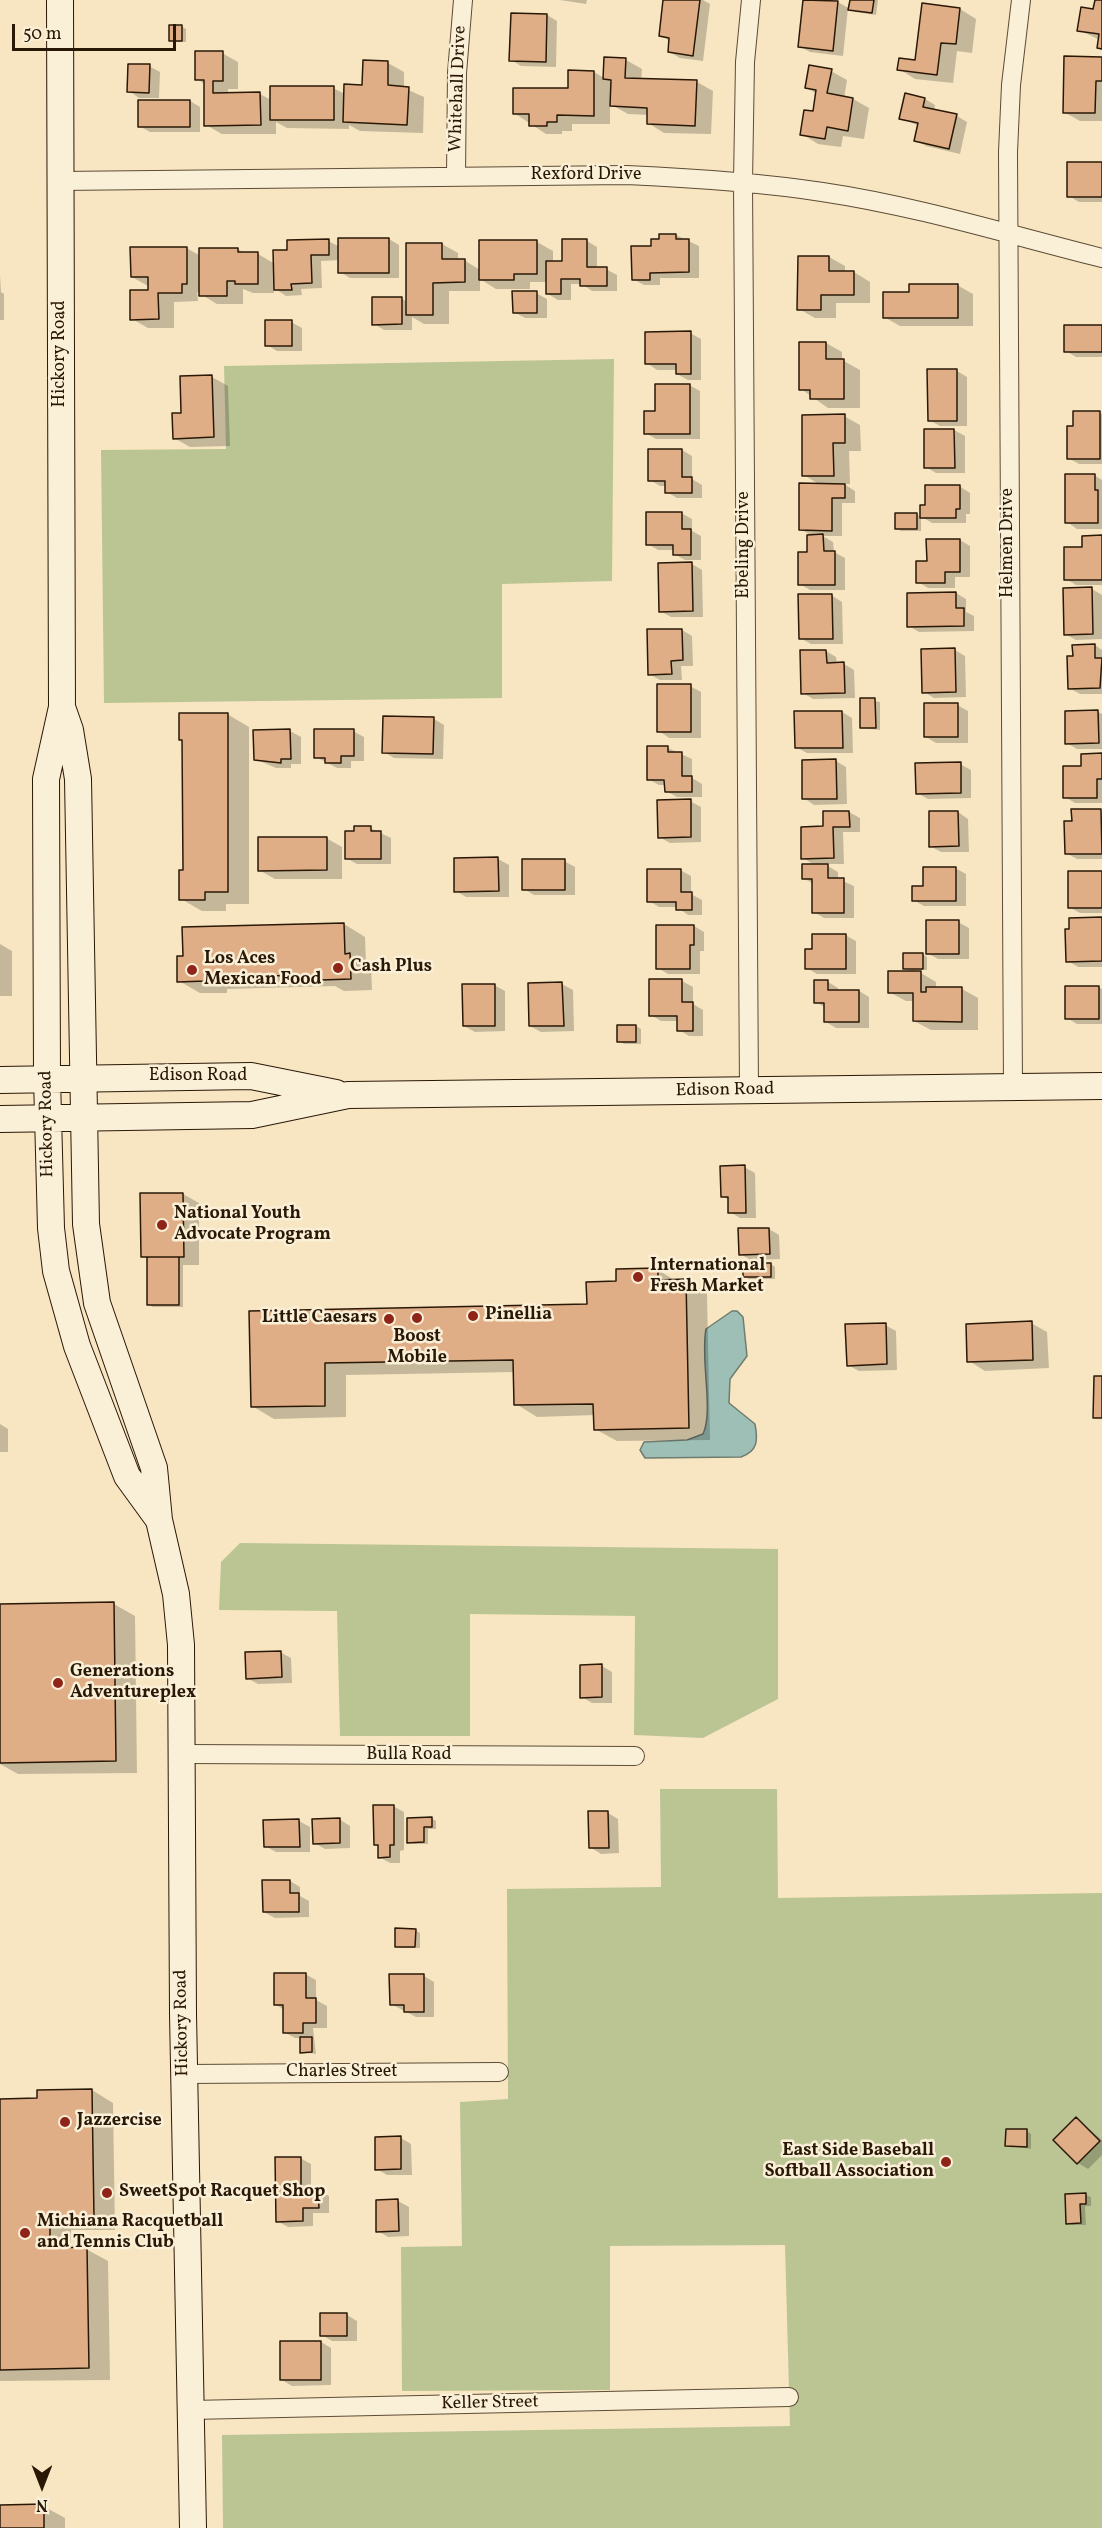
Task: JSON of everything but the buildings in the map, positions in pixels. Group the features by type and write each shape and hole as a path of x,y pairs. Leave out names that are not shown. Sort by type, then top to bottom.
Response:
{"street":[{"name":"Hickory Road","path":"60,0 62,707 46,779 47,1078 51,1228 56,1271 65,1308 127,1476 159,1520"},
{"name":"Whitehall Drive","path":"456,177 457,73 463,0"},
{"name":"Ebeling Drive","path":"749,1090 743,183 745,62 751,0"},
{"name":"Helmen Drive","path":"1013,1087 1008,152 1011,85 1021,0"},
{"name":"Rexford Drive","path":"60,181 627,175 743,183 823,192 1102,258"},
{"name":"Hickory Road","path":"62,707 70,730 78,779 86,1224 97,1303 154,1468 159,1520 176,1594 181,1645 184,2074 193,2528"},
{"name":"Edison Road","path":"0,1080 251,1076 348,1095"},
{"name":"Edison Road","path":"0,1119 252,1115 348,1095 1102,1086"},
{"name":"Bulla Road","path":"183,1754 636,1756"},
{"name":"Charles Street","path":"184,2074 500,2072"},
{"name":"Keller Street","path":"191,2410 789,2397"}],"green space":[{"path":"614,359 612,581 502,584 502,698 104,703 101,450 226,449 224,366"},
{"path":"240,1543 778,1549 778,1699 703,1738 634,1735 635,1616 470,1614 470,1736 340,1736 337,1611 219,1610 221,1562"},
{"path":"660,1789 777,1789 778,1898 1102,1893 1102,2528 223,2528 222,2435 790,2426 785,2245 610,2246 610,2390 402,2391 401,2247 462,2246 460,2102 508,2099 507,1889 661,1887"}],"water":[{"path":"732,1311 737,1311 743,1317 747,1356 730,1379 729,1403 755,1424 756,1444 754,1448 741,1457 645,1458 640,1450 644,1442 687,1440 703,1434 707,1412 706,1329"}],"place":[{"name":"Cash Plus","path":"338,968"},
{"name":"Los Aces Mexican Food","path":"192,970"},
{"name":"National Youth Advocate Program","path":"162,1225"},
{"name":"International Fresh Market","path":"638,1277"},
{"name":"Pinellia","path":"473,1316"},
{"name":"Boost Mobile","path":"417,1318"},
{"name":"Little Caesars","path":"389,1319"},
{"name":"Generations Adventureplex","path":"58,1683"},
{"name":"Jazzercise","path":"65,2122"},
{"name":"East Side Baseball Softball Association","path":"946,2162"},
{"name":"SweetSpot Racquet Shop","path":"107,2193"},
{"name":"Michiana Racquetball and Tennis Club","path":"25,2233"}]}
